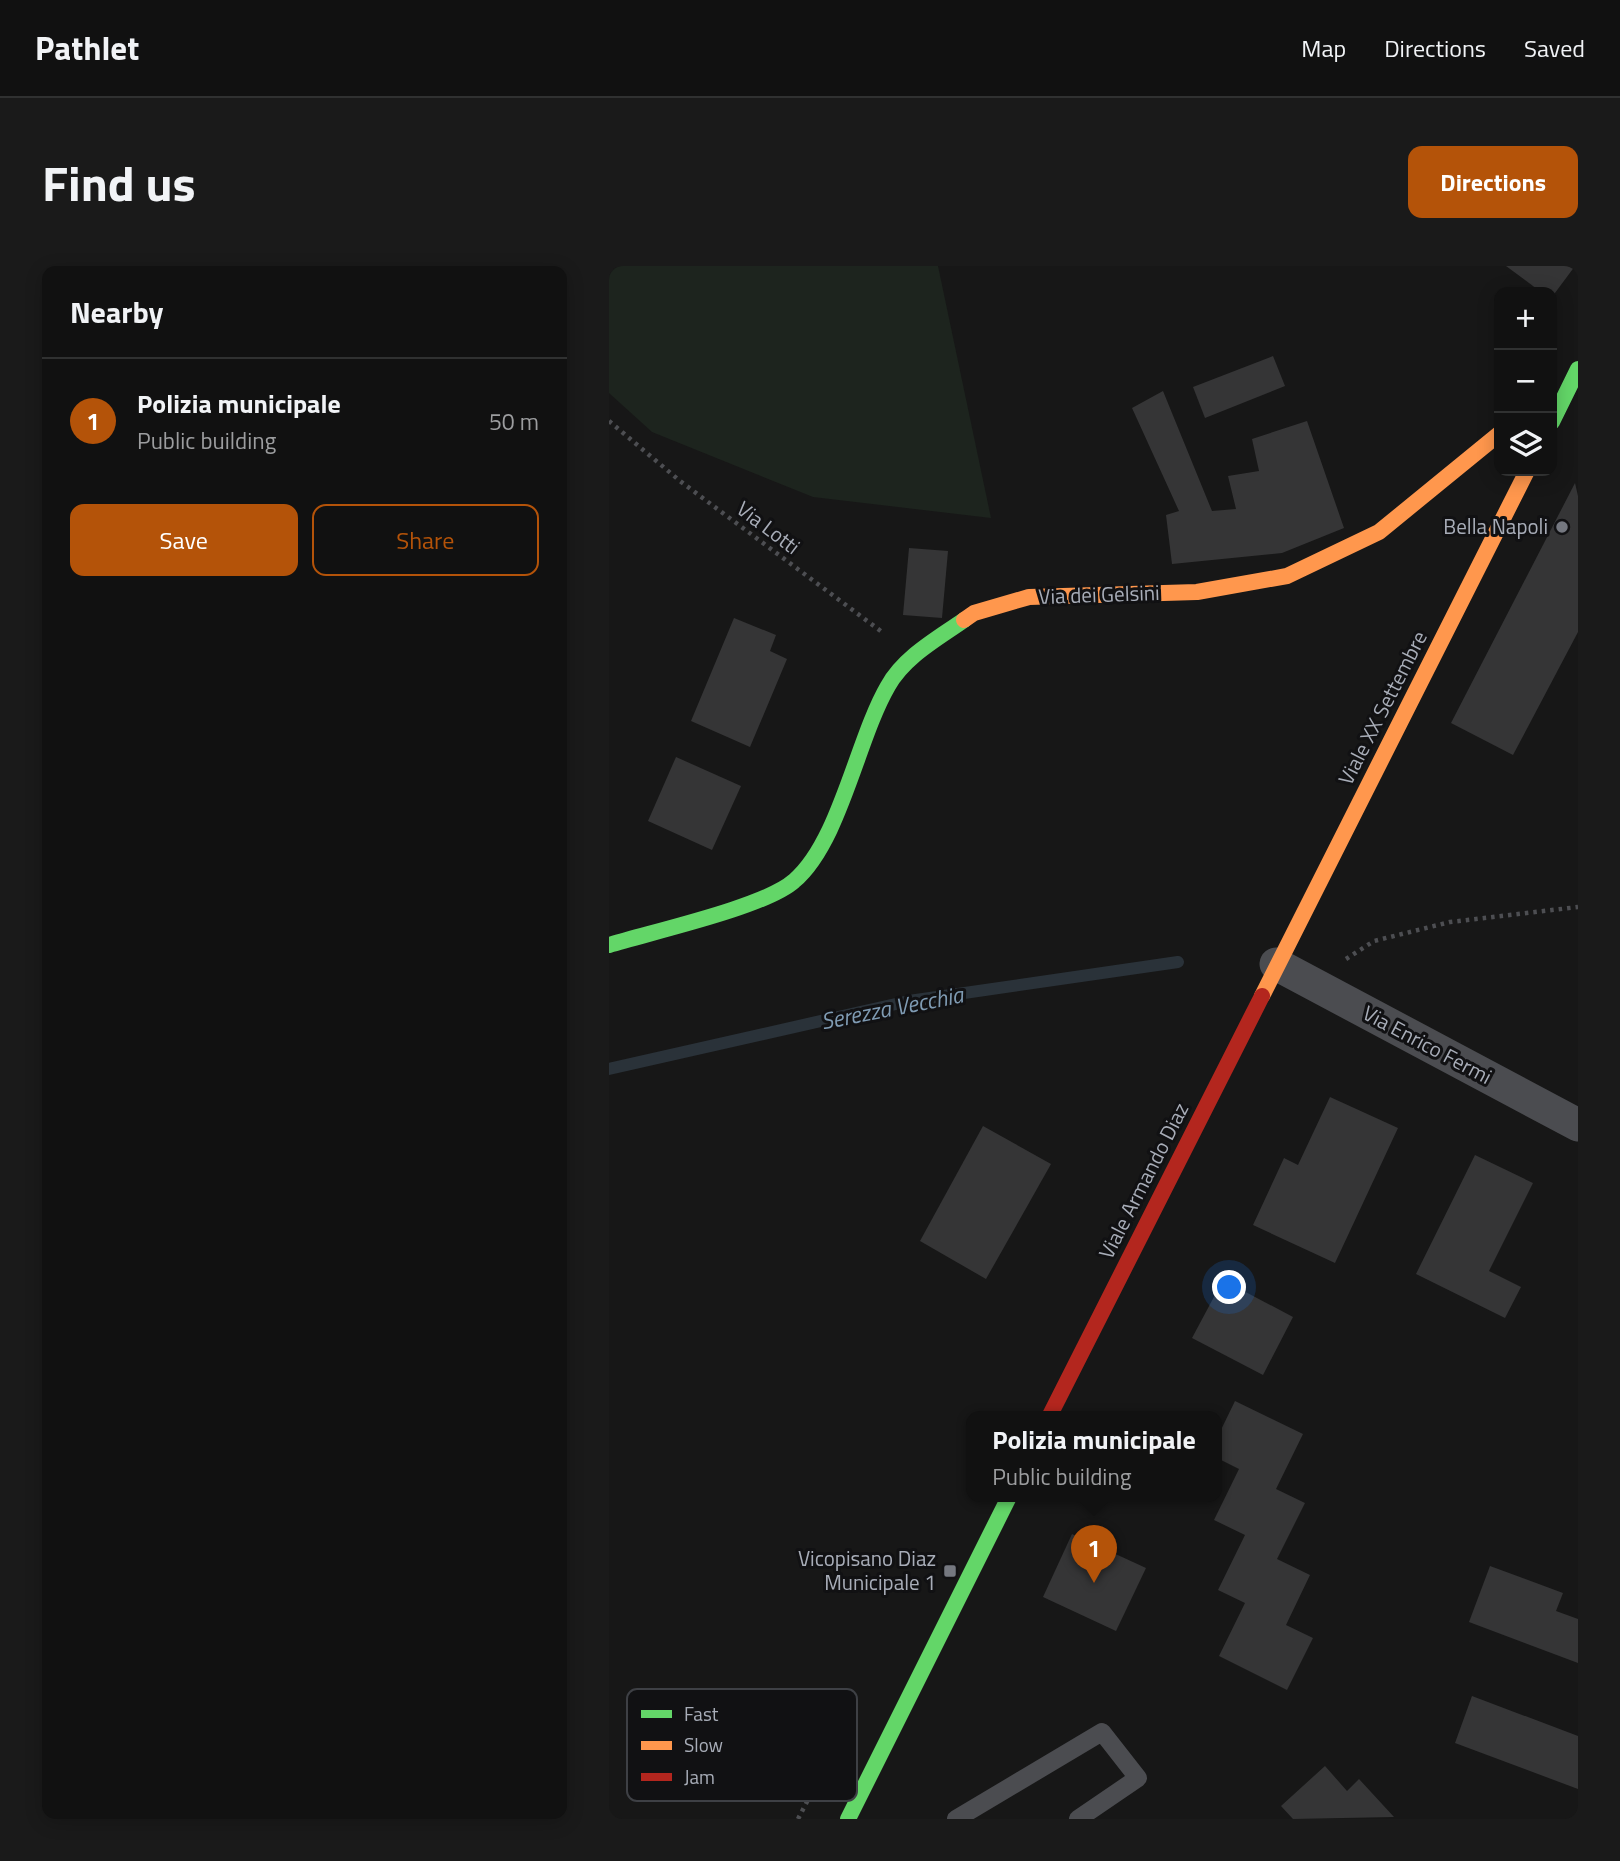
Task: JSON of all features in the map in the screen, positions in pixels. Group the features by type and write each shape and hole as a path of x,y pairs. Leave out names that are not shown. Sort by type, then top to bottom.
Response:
{"street":[{"path":"1555,413 1568,379"},
{"name":"Via dei Gelsini","path":"609,945 757,901 795,882 820,849 888,685 913,656 974,612 1029,597 1196,592 1287,576 1379,532 1494,438"},
{"name":"Viale XX Settembre","path":"1276,964 1524,476"},
{"name":"Via Enrico Fermi","path":"1276,964 1578,1125"},
{"name":"Viale Armando Diaz","path":"1052,1411 1276,964"},
{"path":"848,1819 1006,1502"}],"lane":[{"path":"956,1819 1102,1732 1137,1778 1078,1819"}],"path":[{"name":"Via Lotti","path":"609,421 680,481 913,656"},
{"path":"1310,982 1374,941 1450,922 1578,907"},
{"path":"798,1819 807,1801"}],"shaded area":[{"path":"609,266 938,266 991,518 813,497 652,432 609,393"}],"building":[{"path":"1506,266 1575,266 1557,290 1557,287 1534,287"},
{"path":"1273,356 1285,386 1205,418 1193,387"},
{"path":"1163,391 1212,511 1236,509 1228,476 1259,471 1252,439 1307,421 1344,528 1282,553 1172,564 1166,515 1179,511 1132,408"},
{"path":"1575,483 1578,496 1578,632 1513,755 1451,723"},
{"path":"909,548 948,551 942,618 903,615"},
{"path":"734,618 776,635 770,651 787,659 750,747 691,721"},
{"path":"676,757 741,786 712,850 648,821"},
{"path":"1330,1097 1398,1128 1335,1263 1253,1225 1284,1158 1298,1165"},
{"path":"983,1126 1051,1164 986,1279 920,1241"},
{"path":"1475,1155 1533,1183 1489,1271 1521,1287 1505,1318 1416,1274"},
{"path":"1223,1280 1293,1317 1263,1375 1192,1338"},
{"path":"1235,1401 1303,1434 1276,1489 1305,1503 1277,1559 1310,1575 1286,1625 1313,1638 1287,1690 1219,1656 1245,1603 1218,1590 1245,1535 1214,1520 1239,1469 1222,1460 1222,1428"},
{"path":"1072,1534 1146,1568 1116,1631 1043,1597"},
{"path":"1490,1566 1563,1593 1556,1611 1578,1619 1578,1663 1469,1622"},
{"path":"1472,1696 1578,1736 1578,1789 1455,1743"},
{"path":"1325,1766 1347,1791 1359,1779 1394,1817 1293,1819 1281,1806"}],"waterway":[{"name":"Serezza Vecchia","path":"609,1069 909,1001 1178,962"}],"traffic: fast":[{"path":"1556,413 1578,369"},
{"path":"609,945 734,909 779,891 794,881 810,864 824,842 888,686 903,666 922,649 964,620"},
{"path":"857,1801 1006,1502"},
{"path":"848,1819 857,1801"}],"traffic: slow":[{"path":"964,620 974,613 1029,597 1197,592 1287,576 1379,532 1494,438"},
{"path":"1262,996 1524,476"}],"traffic: jam":[{"path":"1052,1411 1262,996"}],"place":[{"name":"Bella Napoli","path":"1562,527"},
{"name":"Vicopisano Diaz Municipale 1","path":"950,1571"},
{"name":"Polizia municipale","path":"1094,1583"}]}
